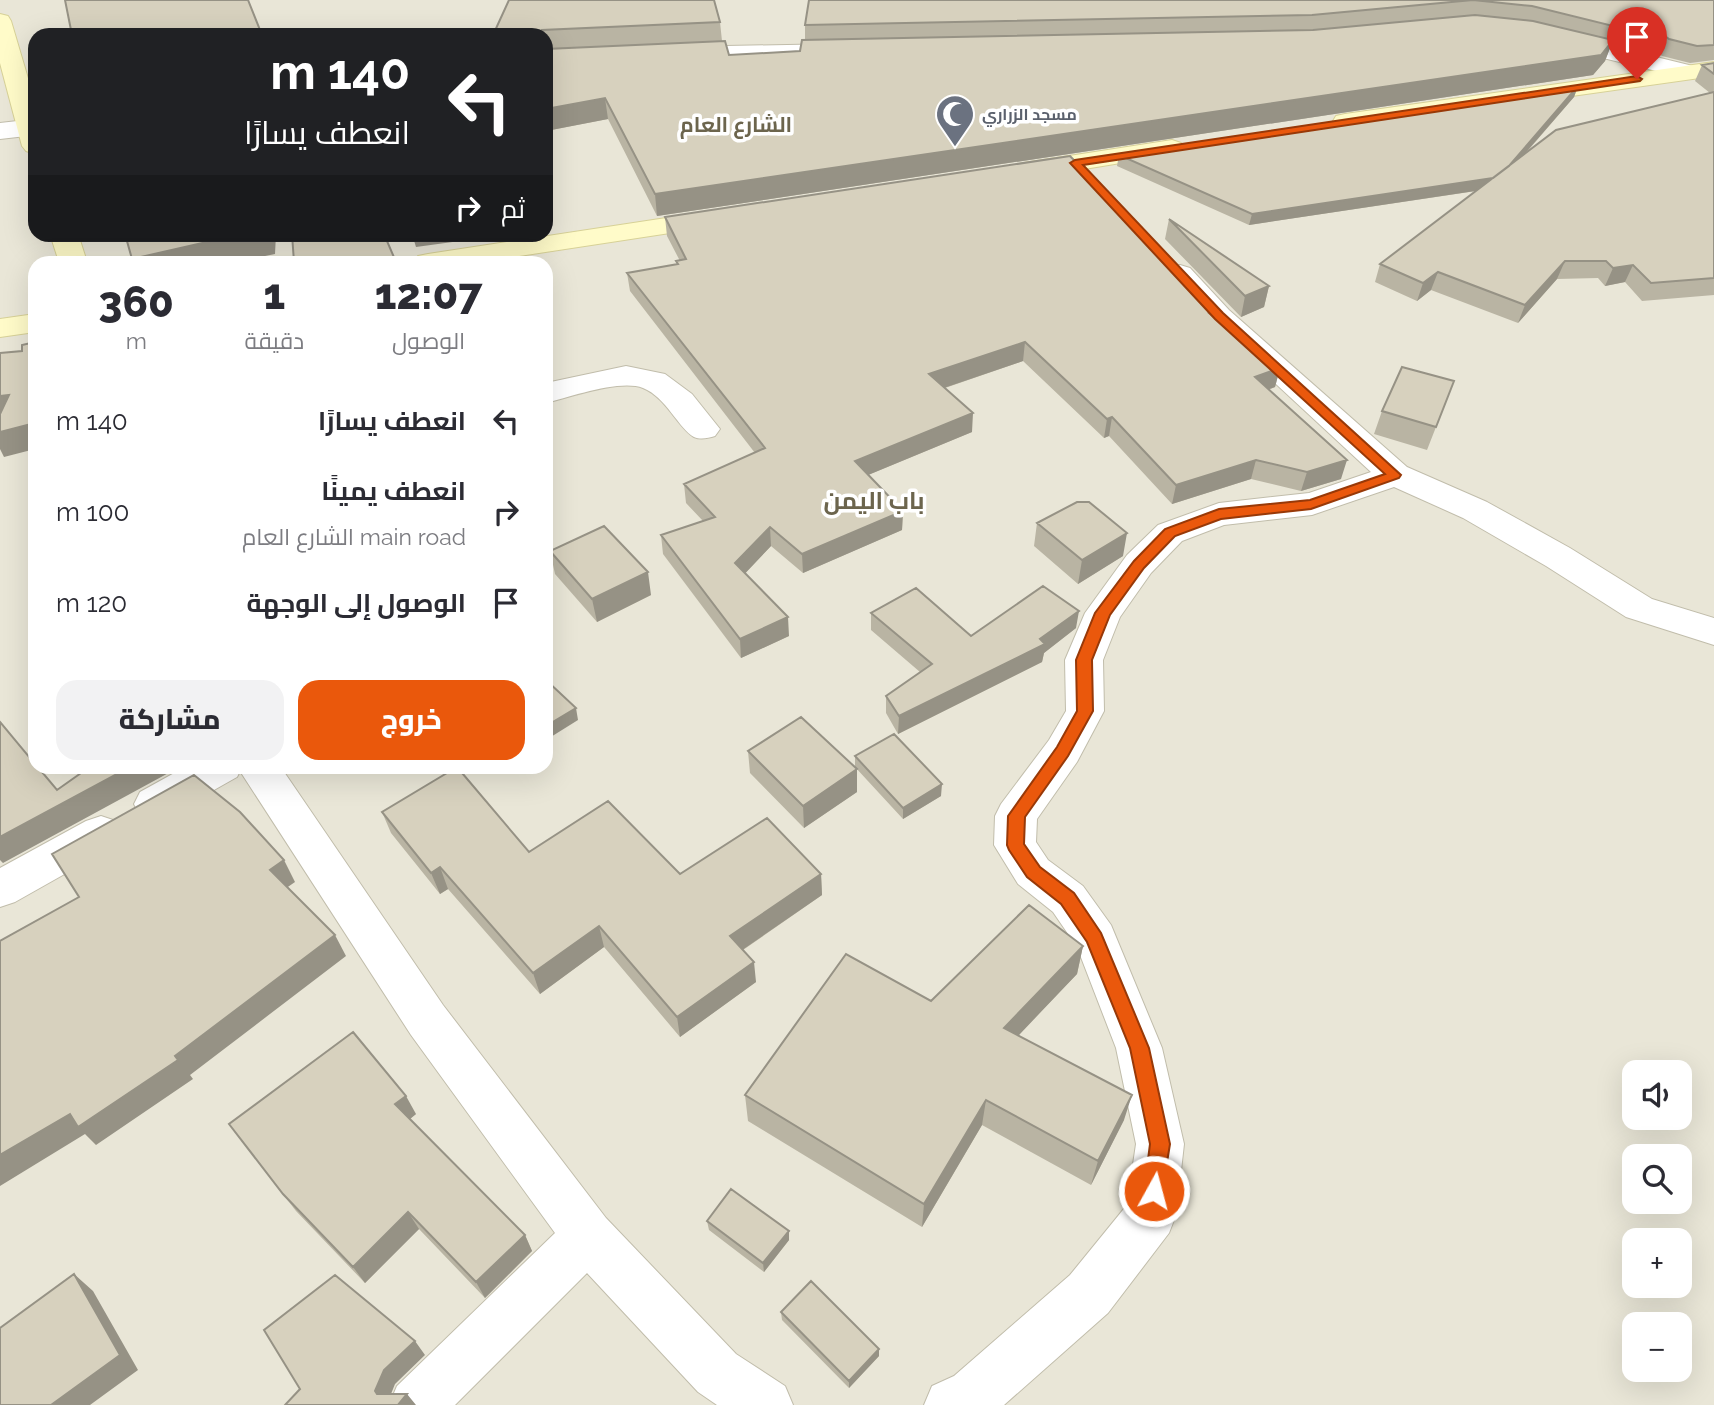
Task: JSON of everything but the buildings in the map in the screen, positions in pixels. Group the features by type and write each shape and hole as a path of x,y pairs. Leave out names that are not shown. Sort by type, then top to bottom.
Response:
{"main road":[{"path":"0,21 28,117"},
{"path":"1319,125 1701,70"},
{"path":"1007,174 1197,144"},
{"path":"468,256 745,214"},
{"path":"0,328 28,324"}],"street":[{"path":"1538,35 1701,70"},
{"path":"649,55 867,50"},
{"path":"0,131 28,134"},
{"path":"1075,163 1104,194"},
{"path":"1161,255 1219,316 1395,475 1475,510 1558,557 1639,608 1714,632"},
{"path":"553,391 588,381 626,375 645,379 654,382 681,401 704,429"},
{"path":"951,1405 972,1397 1089,1294 1151,1215 1160,1144 1139,1048 1095,938 1068,899 1033,872 1015,845 1016,816 1063,751 1085,711 1084,660 1103,613 1139,564 1170,533 1219,514 1311,504 1395,475"},
{"path":"0,889 208,774"},
{"path":"263,774 427,1020 588,1236 716,1373 766,1405"},
{"path":"416,1405 588,1236"}],"shaded area":[{"path":"0,0 1714,0 1714,1405 0,1405"}],"place":[{"name":"مسجد الزراري","path":"955,148"}],"district":[{"name":"الشارع العام","path":"736,125"},
{"name":"باب اليمن","path":"874,501"}],"route":[{"path":"1154,1191 1160,1144 1139,1048 1095,938 1068,899 1033,872 1015,845 1016,816 1063,751 1085,711 1084,660 1103,613 1139,564 1170,533 1219,514 1311,504 1395,475 1219,316 1075,163 1481,100 1637,79"}]}
